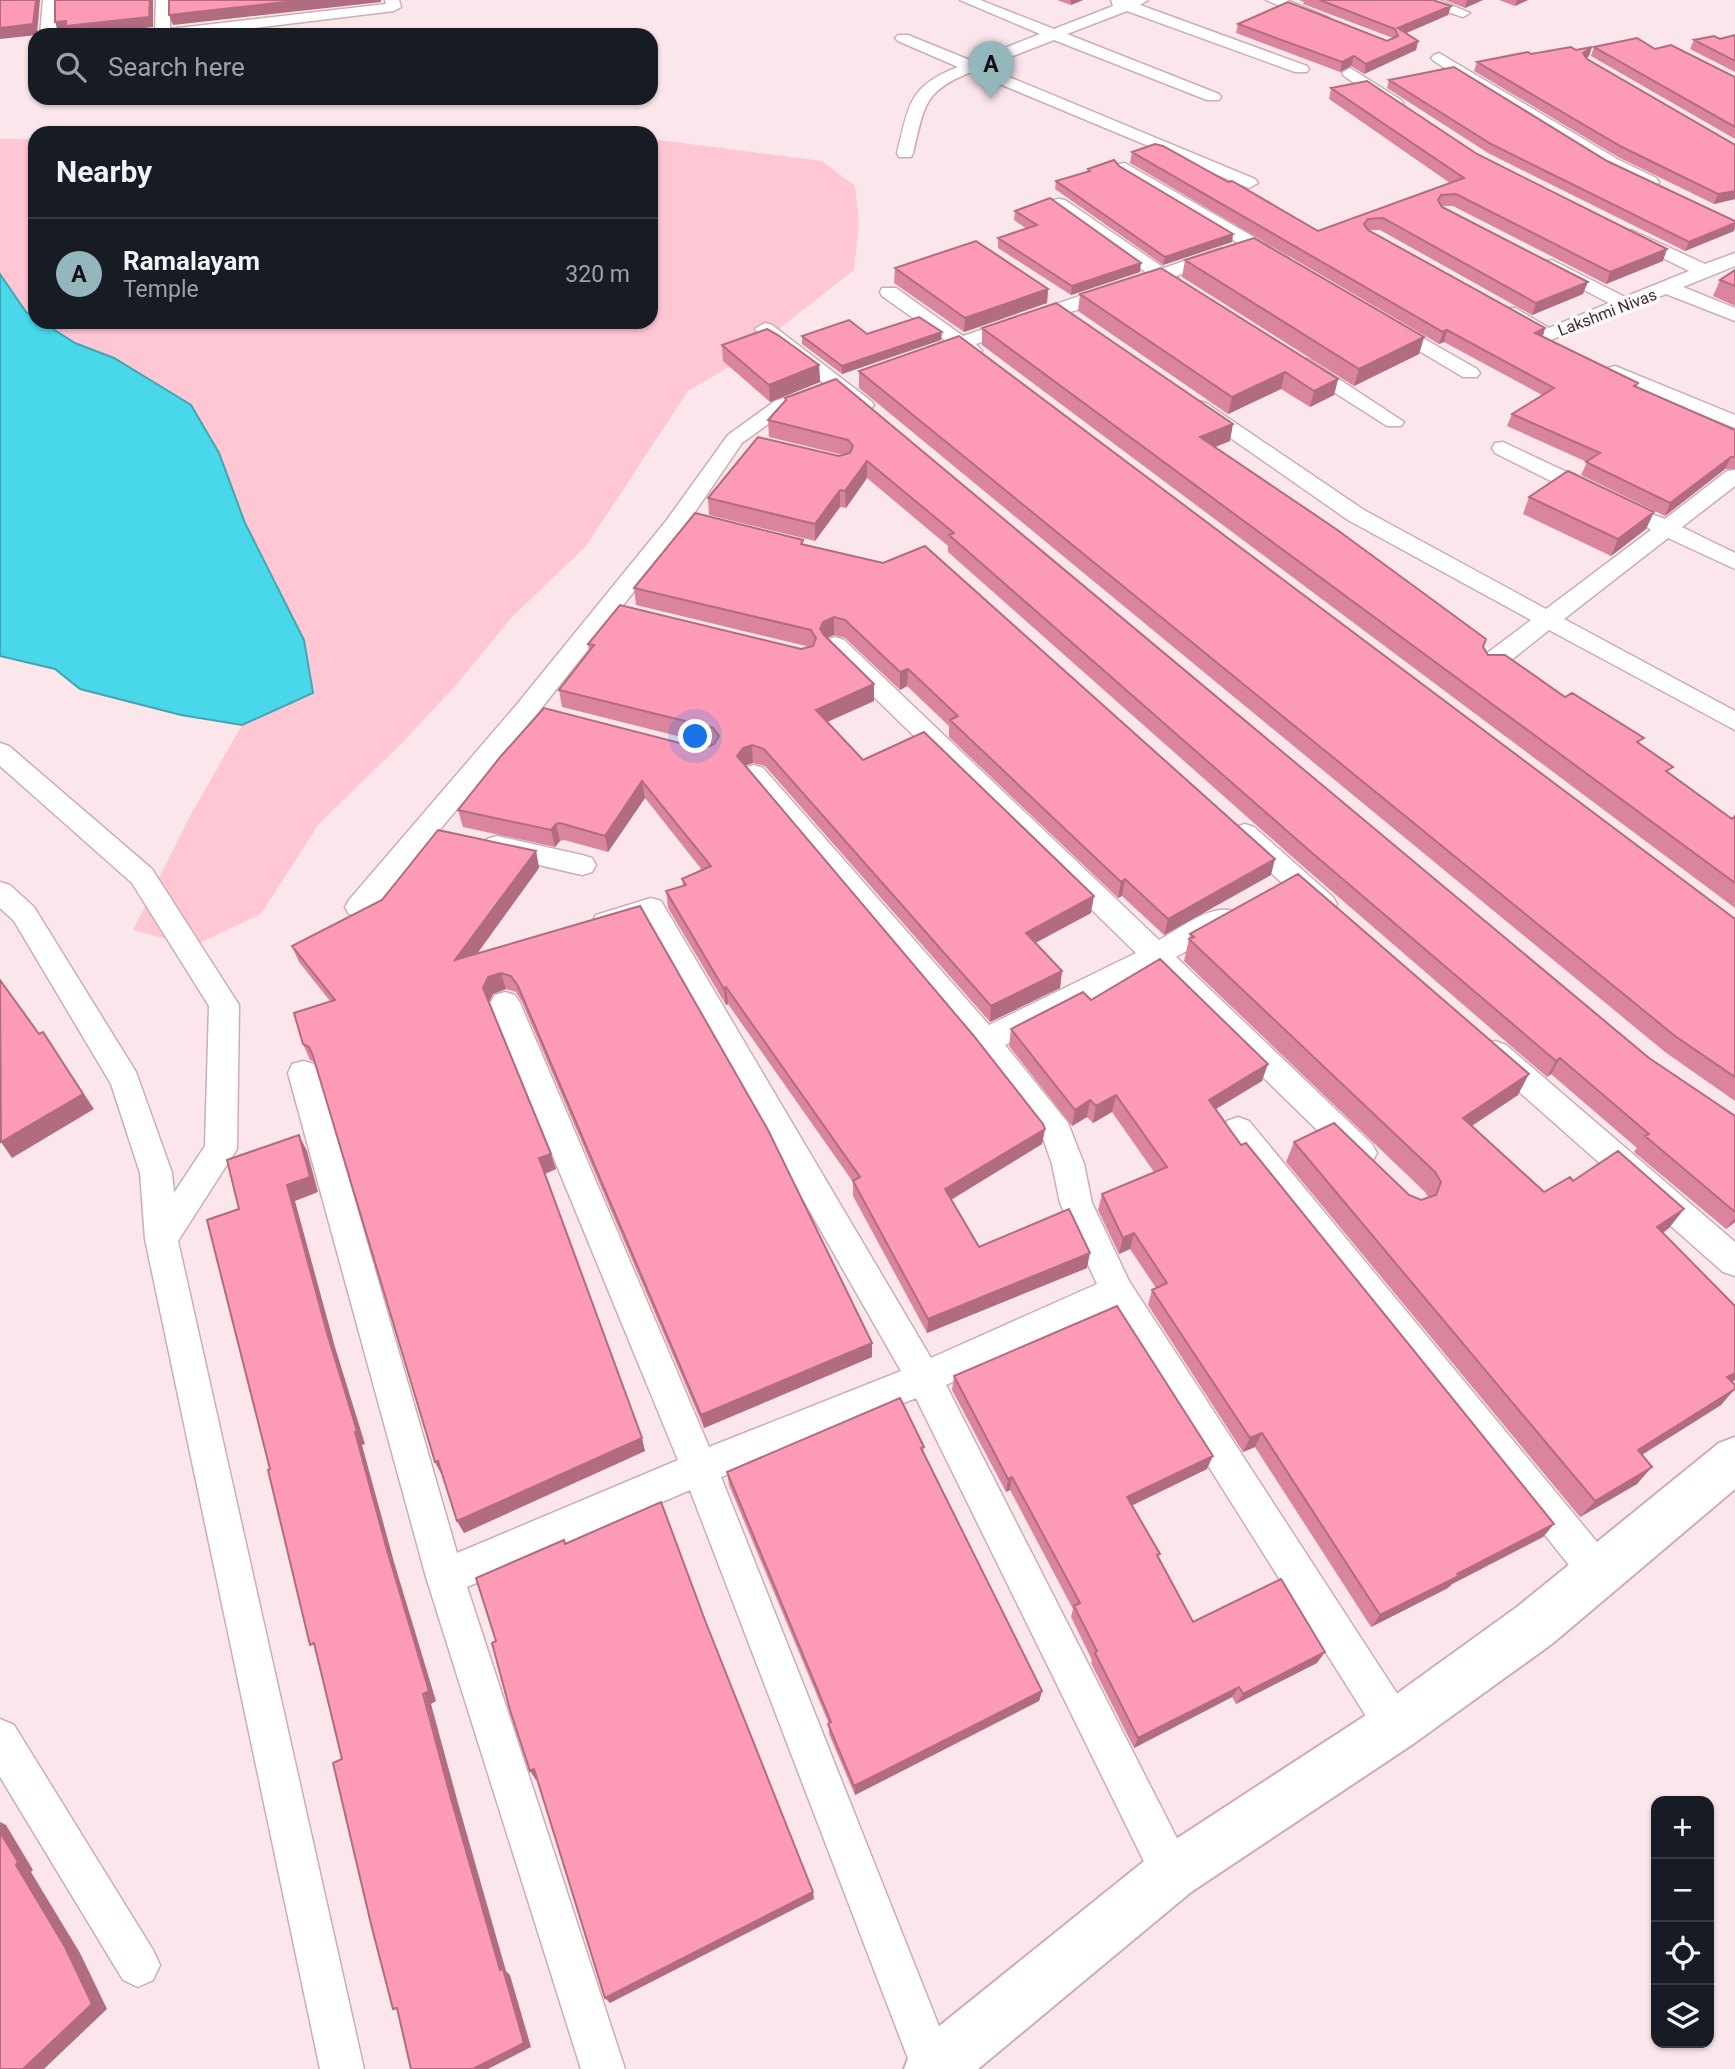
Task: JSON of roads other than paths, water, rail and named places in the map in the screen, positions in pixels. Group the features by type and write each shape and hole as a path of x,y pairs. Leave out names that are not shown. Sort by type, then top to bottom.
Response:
{"street":[{"path":"49,28 51,0"},
{"path":"161,28 163,0"},
{"path":"275,0 278,22"},
{"path":"224,28 394,7 392,0"},
{"path":"967,0 1213,97"},
{"path":"1273,0 1336,24"},
{"path":"1424,0 1463,13"},
{"path":"905,153 919,99 940,79 1127,2 1301,69"},
{"path":"903,38 1249,183"},
{"path":"1438,58 1611,163 1661,187"},
{"path":"1350,73 1405,109"},
{"path":"1125,168 1298,271"},
{"path":"1059,204 1184,289"},
{"path":"1618,228 1706,272"},
{"path":"913,360 1253,244"},
{"path":"1530,255 1626,305"},
{"name":"Lakshmi Nivas","path":"1490,302 1548,335 1735,259"},
{"path":"1669,288 1735,315"},
{"path":"889,292 994,367"},
{"path":"1367,312 1470,373"},
{"path":"765,330 853,381 883,421"},
{"path":"1289,355 1394,422"},
{"path":"1615,372 1735,422"},
{"path":"359,906 438,833 527,709 680,517 735,439 782,405 853,381"},
{"path":"1184,396 1356,515 1735,722"},
{"path":"735,439 761,445"},
{"path":"1503,448 1735,562"},
{"path":"1490,663 1735,477"},
{"path":"680,517 707,524"},
{"path":"606,608 632,614"},
{"path":"835,645 1383,1175"},
{"path":"527,709 552,716"},
{"path":"0,752 142,876 224,1005 221,1149 161,1239"},
{"path":"754,774 985,1041 1056,1132 1068,1164 1076,1203 1117,1291 1395,1726"},
{"path":"1222,813 1271,891 1346,924"},
{"path":"477,842 582,865"},
{"path":"0,891 24,914 125,1081 156,1173 161,1239 342,2069"},
{"path":"985,1041 1156,955 1271,891"},
{"path":"573,932 651,908 924,1378 1172,1873"},
{"path":"505,1003 700,1468 934,2069 1172,1873 1395,1726 1535,1625 1735,1459"},
{"path":"1472,1034 1735,1262"},
{"path":"303,1073 445,1577 603,2069"},
{"path":"1238,1130 1598,1572"},
{"path":"445,1577 700,1468 924,1378 1117,1291"},
{"path":"0,1739 138,1965"}],"water":[{"path":"0,274 28,313 28,329 53,329 75,343 114,358 191,405 219,453 245,523 304,640 313,693 242,725 181,715 80,689 55,669 0,656"}],"place":[{"name":"Ramalayam","path":"991,99"}]}
